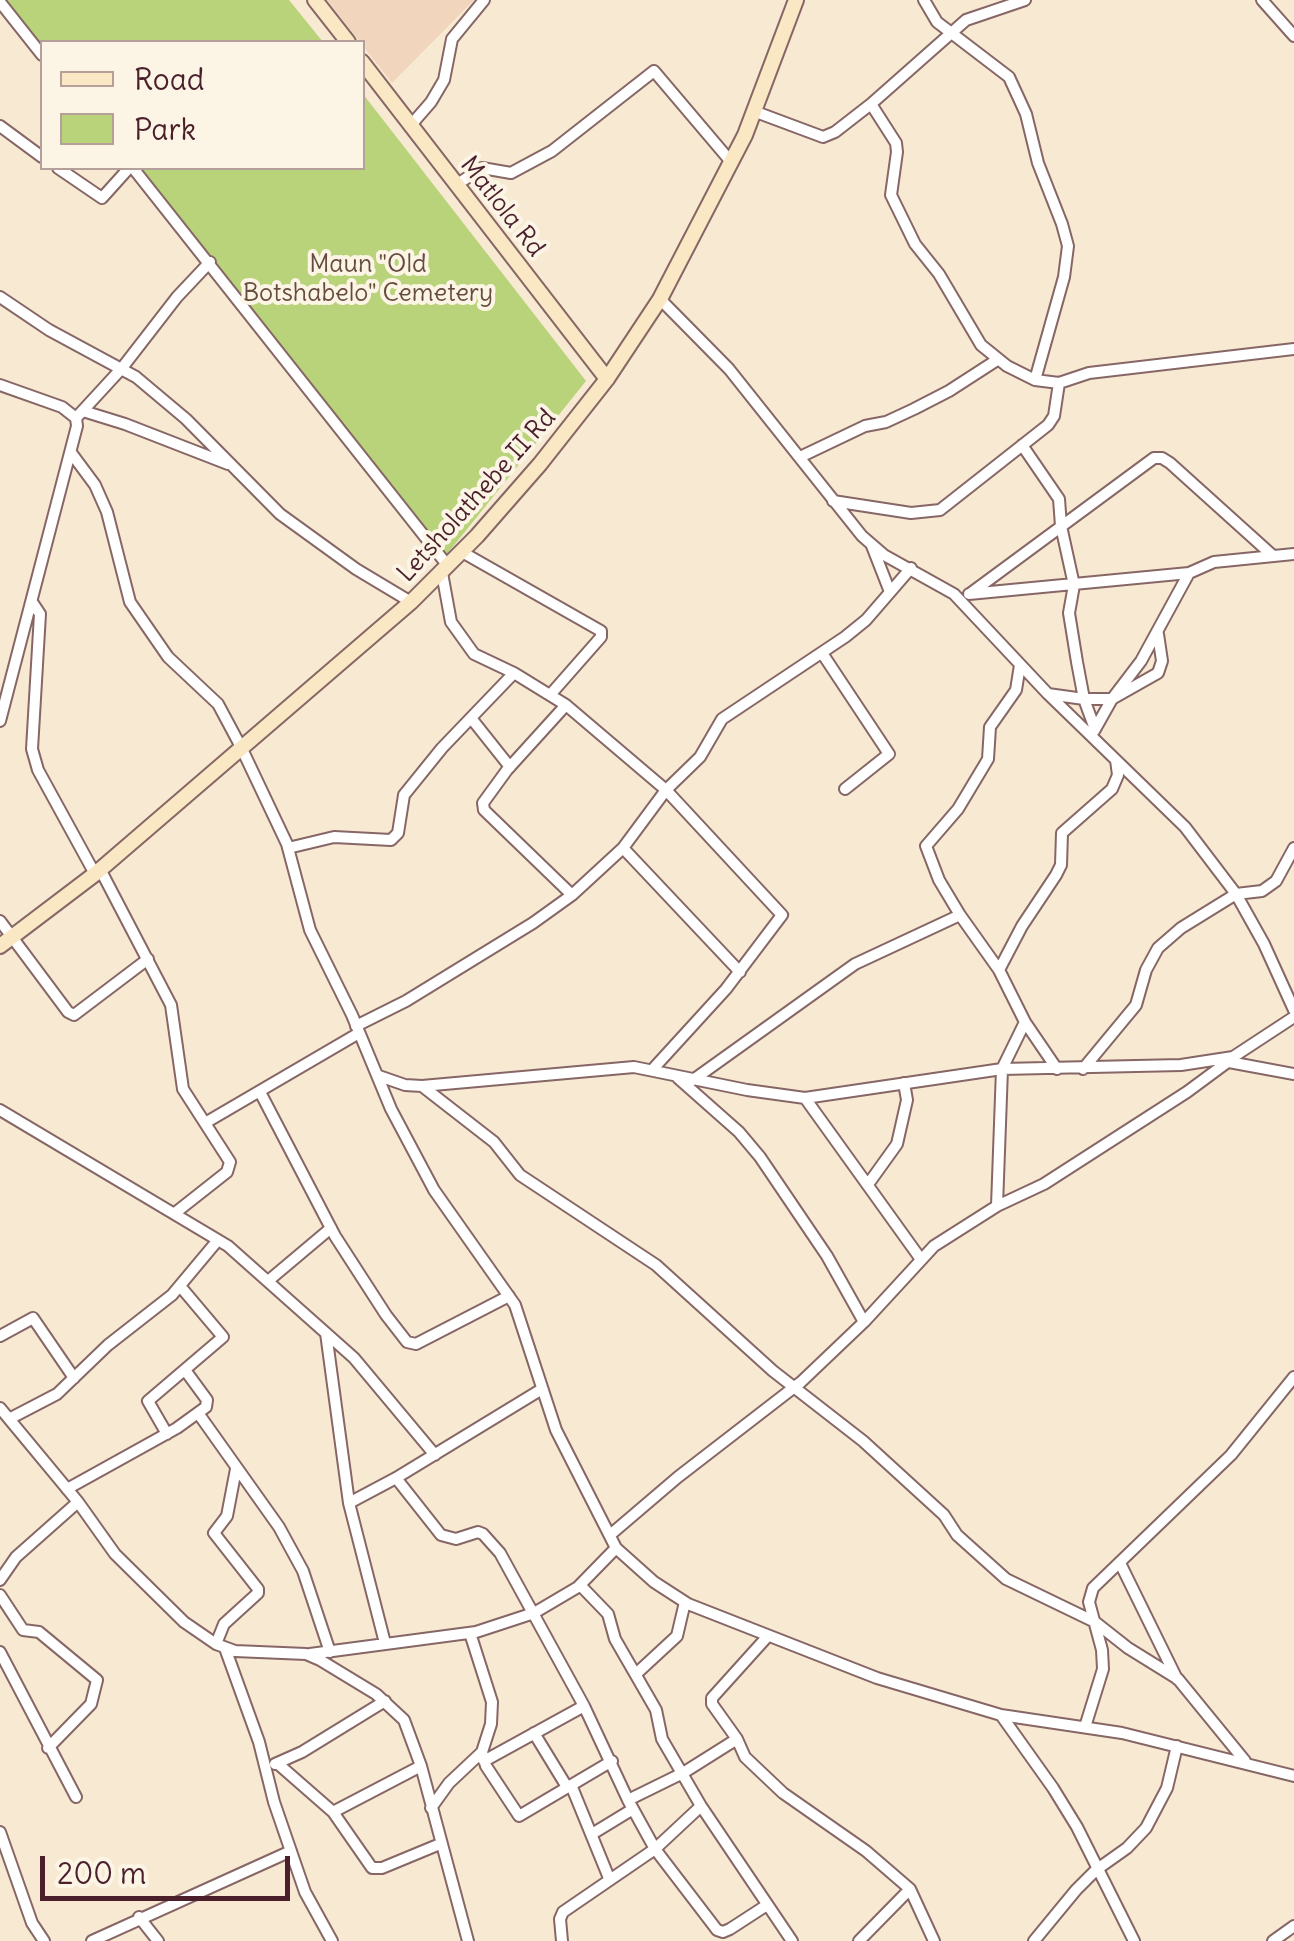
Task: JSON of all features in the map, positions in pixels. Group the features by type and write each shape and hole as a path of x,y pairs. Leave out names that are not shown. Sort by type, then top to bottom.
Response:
{"street":[{"path":"315,0 346,40"},
{"path":"410,125 432,102 444,80 452,38 484,0"},
{"name":"Letsholathebe II Rd","path":"0,946 98,872 412,602 462,552 576,421 660,299 732,163 756,112 796,0"},
{"path":"924,0 937,22 950,34 1009,77 1026,114 1038,163 1068,246 1064,277 1035,380"},
{"path":"756,112 823,137 871,104 966,20 1025,0"},
{"path":"1262,0 1294,36"},
{"path":"0,2 40,52"},
{"name":"Matlola Rd","path":"365,66 607,378"},
{"path":"456,184 482,168 511,174 552,152 654,71 732,163"},
{"path":"871,104 896,142 891,194 902,222 939,274 974,335 997,360 1035,380 1059,382 1090,372 1294,348"},
{"path":"0,126 40,156"},
{"path":"61,170 102,198 129,170"},
{"path":"133,170 210,262 445,570 451,622 464,645 482,661 514,674 566,705 666,790 782,916 740,972 652,1070"},
{"path":"0,722 80,415 176,297 210,262"},
{"path":"0,297 50,330 122,368 167,402 293,524 412,602"},
{"path":"610,1536 678,1477 794,1388 864,1322 934,1246 997,1206 1044,1184 1294,1014 1264,944 1236,894 1185,826 1116,760 1094,732 1048,694 954,594 884,555 870,542 832,501 729,369 660,299"},
{"path":"800,457 865,426 886,422 914,409 997,360"},
{"path":"832,501 911,513 940,510 1052,420 1059,382"},
{"path":"0,385 80,415 126,424 234,466"},
{"path":"1022,445 1059,499 1074,585 1069,612 1084,700 1094,732"},
{"path":"72,454 95,486 107,512 130,602 168,657 214,698 241,747 288,848 305,920 358,1029 391,1109 434,1190 509,1296 559,1435 616,1548 654,1582 685,1602 876,1678 1001,1715 1177,1746 1294,1776"},
{"path":"971,594 1154,458 1162,458 1272,555"},
{"path":"870,542 890,592"},
{"path":"462,552 601,632 602,638 550,695"},
{"path":"954,594 1189,572 1214,562 1294,554"},
{"path":"205,1123 534,924 623,848 666,790 700,758 722,719 866,620 911,568"},
{"path":"1094,732 1158,632 1189,572"},
{"path":"32,602 40,614 32,749 38,770 148,959 170,1005 183,1089 230,1162 230,1170 176,1214"},
{"path":"1048,694 1084,700 1112,699 1158,672 1162,661 1158,632"},
{"path":"822,653 889,754 845,788"},
{"path":"1020,665 1016,690 990,727 988,759 958,809 926,846 939,880 999,970 1025,1022 1057,1069"},
{"path":"288,848 334,837 391,840 398,832 404,795 514,674"},
{"path":"566,705 486,796 483,807 572,894"},
{"path":"471,718 510,767"},
{"path":"999,970 1022,926 1056,876 1062,833 1112,789 1118,774 1116,760"},
{"path":"623,848 740,972"},
{"path":"1083,1069 1136,1006 1146,970 1158,948 1181,928 1236,894 1262,892 1276,881 1294,848"},
{"path":"693,1080 855,964 960,915"},
{"path":"0,920 74,1015 148,959"},
{"path":"997,1206 1002,1070 1025,1022"},
{"path":"379,1076 422,1086 614,1067 652,1070 805,1098 1002,1070 1231,1060 1294,1074"},
{"path":"678,1077 739,1132 760,1157 826,1256 864,1322"},
{"path":"868,1183 897,1144 907,1100 904,1083"},
{"path":"422,1086 494,1142 520,1175 656,1265 794,1388 863,1441 944,1514 957,1535 1006,1579 1095,1622 1178,1679"},
{"path":"260,1092 331,1228 386,1315 410,1344 509,1296"},
{"path":"805,1098 920,1258"},
{"path":"0,1110 218,1240 362,1367 435,1456"},
{"path":"268,1281 331,1228"},
{"path":"9,1418 57,1394 108,1344 143,1320 180,1286 218,1240"},
{"path":"166,1434 148,1401 223,1336 180,1286"},
{"path":"0,1336 33,1318 74,1378"},
{"path":"326,1332 349,1503 385,1643"},
{"path":"67,1488 166,1434 206,1406 207,1400 185,1370"},
{"path":"1085,1727 1103,1669 1089,1595 1231,1455 1294,1376"},
{"path":"349,1503 435,1456 542,1389"},
{"path":"0,1408 122,1562 184,1622 220,1646 247,1652 306,1654 470,1633 534,1613 580,1585 616,1548"},
{"path":"198,1413 273,1518 304,1571 330,1652"},
{"path":"236,1469 227,1516 214,1534 258,1594 224,1624 220,1646 259,1742 310,1905 332,1941"},
{"path":"396,1478 441,1535 456,1539 478,1532 488,1538 512,1570 612,1761 630,1805 656,1849 712,1922 723,1932 767,1905"},
{"path":"0,1579 16,1557 78,1502"},
{"path":"1120,1563 1178,1679 1246,1762"},
{"path":"580,1585 608,1614 615,1639 656,1710 662,1739 792,1941"},
{"path":"0,1595 22,1630 40,1632 97,1680 91,1704 48,1748"},
{"path":"637,1673 677,1636 685,1602"},
{"path":"470,1633 493,1711 483,1756 518,1816 612,1761"},
{"path":"767,1637 711,1700 745,1756 783,1794 866,1851 910,1889 934,1941"},
{"path":"0,1652 76,1796"},
{"path":"306,1654 334,1666 385,1702 410,1729 468,1941"},
{"path":"265,1768 302,1752 385,1702"},
{"path":"432,1808 449,1783 483,1756 584,1706"},
{"path":"1001,1715 1077,1827 1134,1941"},
{"path":"534,1733 569,1786 610,1878"},
{"path":"592,1834 630,1805 737,1739"},
{"path":"1034,1941 1096,1870 1127,1848 1146,1828 1167,1788 1177,1746"},
{"path":"277,1763 333,1812 372,1868 382,1868 440,1844"},
{"path":"333,1812 421,1766"},
{"path":"562,1941 563,1912 656,1849 702,1806"},
{"path":"0,1832 32,1923 44,1941"},
{"path":"92,1941 291,1851"},
{"path":"859,1941 910,1889"},
{"path":"139,1917 158,1941"},
{"path":"710,1941 712,1922"},
{"path":"1273,1941 1294,1926"}],"shaded area":[{"path":"327,0 474,0 392,83 365,49 365,40 358,40"}],"green space":[{"path":"4,0 289,0 321,40 40,40 40,45"},
{"name":"Maun \"Old Botshabelo\" Cemetery","path":"365,97 586,381 447,554 140,170 365,170"}]}
